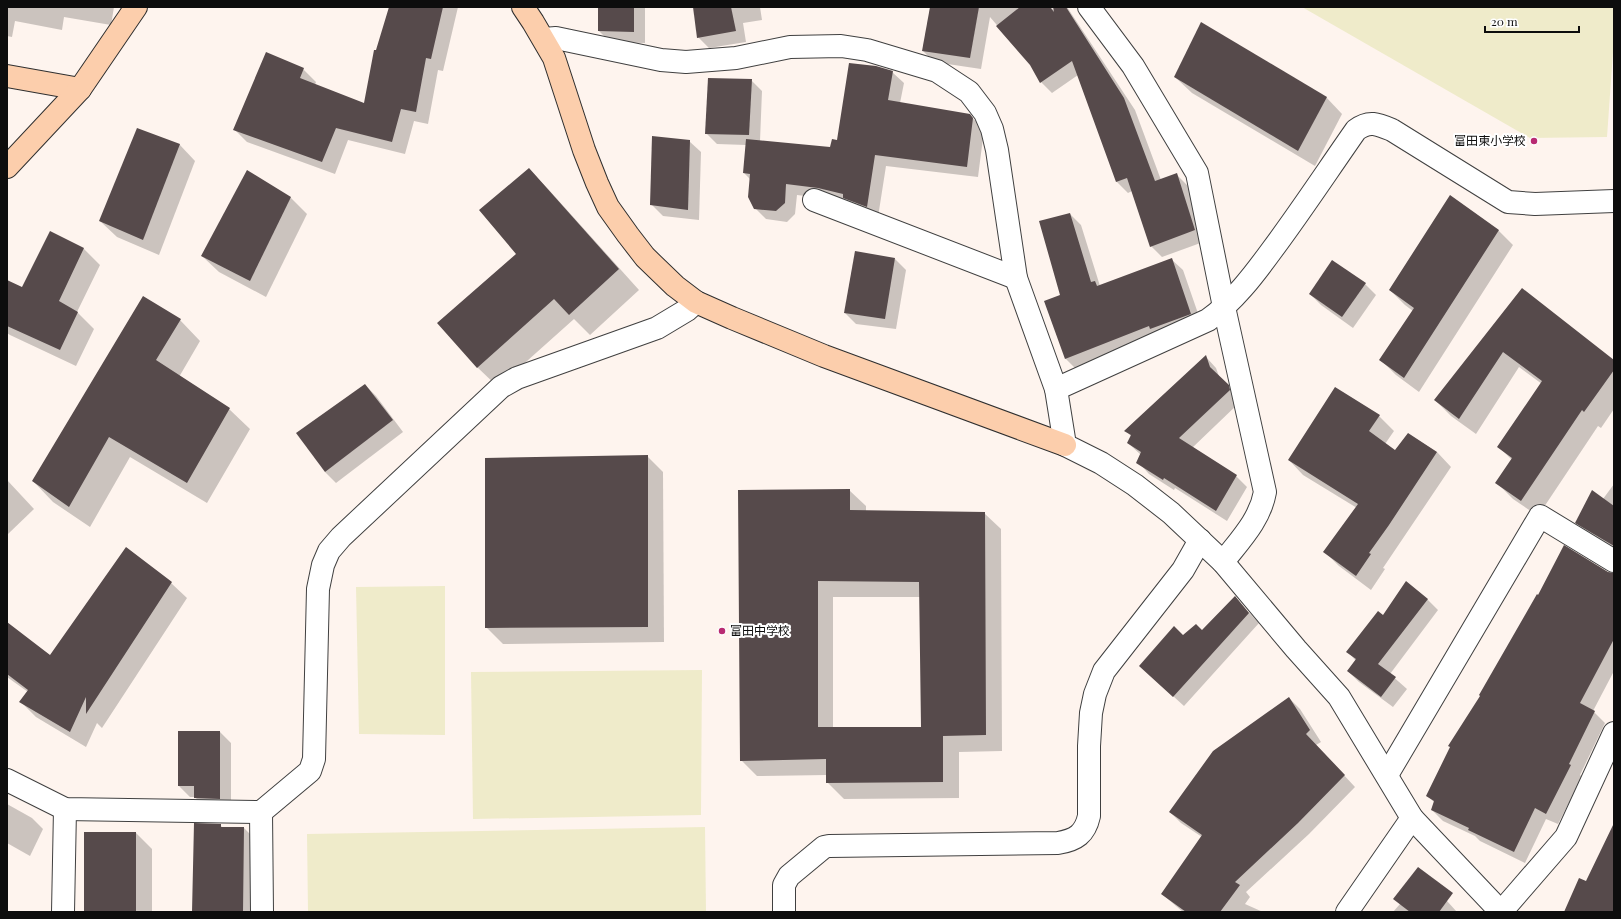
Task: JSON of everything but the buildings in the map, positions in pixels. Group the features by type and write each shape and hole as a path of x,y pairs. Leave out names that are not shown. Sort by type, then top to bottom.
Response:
{"street":[{"path":"7,167 80,89 136,7"},
{"path":"523,7 544,39 554,58 584,150 608,207 645,257 675,286 696,302 824,356 1065,445 1101,463 1135,485 1171,513 1223,562 1296,649 1340,697 1412,818 1501,912 1566,837 1614,733"},
{"path":"1089,7 1133,66 1197,173 1224,307 1265,492 1263,505 1252,526 1223,562"},
{"path":"544,39 556,38 662,60 686,62 736,58 790,47 840,46 867,50 937,71 969,92 985,113 992,129 997,150 1016,278 1056,390 1065,445"},
{"path":"7,76 80,89"},
{"path":"1056,390 1208,320 1224,307 1236,296 1253,276 1308,201 1356,130 1363,125 1377,124 1392,130 1508,202 1535,204 1614,201"},
{"path":"814,200 1016,278"},
{"path":"7,780 65,809 261,812 310,771 314,759 317,606 322,569 329,550 501,387 517,378 657,328 687,310 696,302"},
{"path":"1387,775 1540,516 1614,561"},
{"path":"784,912 784,885 788,876 824,847 1058,843 1071,841 1078,836 1086,827 1089,816 1089,746 1091,713 1095,694 1104,670 1183,570 1200,540"},
{"path":"62,912 65,809"},
{"path":"261,812 262,912"},
{"path":"1347,912 1412,818"}],"shaded area":[{"path":"1302,7 1614,7 1614,38 1607,137 1530,138"},
{"path":"445,586 445,735 359,734 356,587"},
{"path":"702,670 701,815 473,819 471,672"},
{"path":"705,827 706,912 308,912 307,834"}],"place":[{"name":"富田東小学校","path":"1534,141"},
{"name":"富田中学校","path":"722,631"}]}
